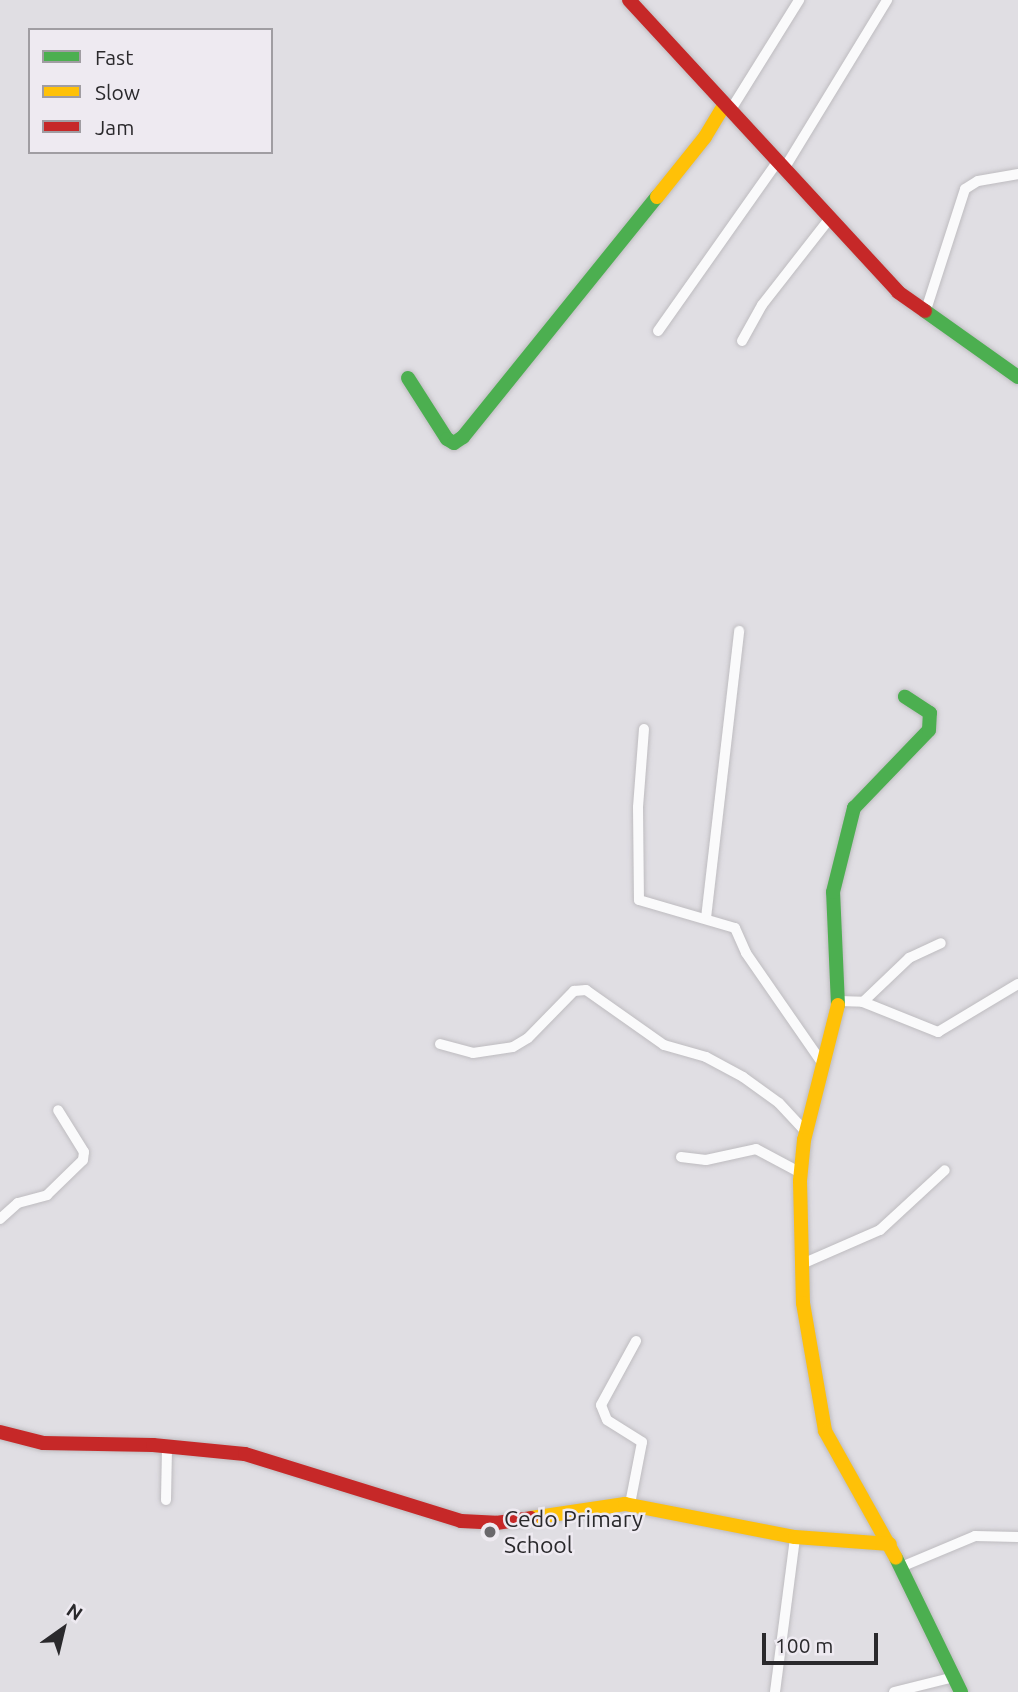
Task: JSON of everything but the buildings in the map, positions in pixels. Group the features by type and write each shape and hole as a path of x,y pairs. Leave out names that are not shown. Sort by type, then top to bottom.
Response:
{"street":[{"path":"629,0 898,292 1018,377"},
{"path":"408,378 447,439 454,443 463,437 705,137 799,0"},
{"path":"658,331 780,165 887,0"},
{"path":"925,313 965,189 978,181 1018,174"},
{"path":"742,341 762,305 830,218"},
{"path":"706,918 739,631"},
{"path":"905,697 924,706 932,722 924,737 851,814 832,903 839,1001 805,1131 801,1173 805,1328 825,1431 890,1545 961,1692"},
{"path":"644,729 638,807 639,900 647,905 706,918 738,932 746,953 823,1064"},
{"path":"863,1002 909,958 941,943"},
{"path":"839,1001 863,1002 938,1032 1018,984"},
{"path":"440,1044 473,1053 513,1047 528,1038 574,991 586,990 664,1045 706,1057 743,1077 779,1103 805,1131"},
{"path":"0,1219 18,1203 47,1195 83,1160 84,1152 58,1110"},
{"path":"681,1157 706,1160 756,1149 801,1173"},
{"path":"802,1264 880,1230 945,1170"},
{"path":"630,1504 642,1442 607,1420 601,1405 636,1341"},
{"path":"0,1432 43,1443 167,1446 254,1456 406,1507 468,1522 519,1521 630,1504 795,1537 890,1545"},
{"path":"166,1500 167,1446"},
{"path":"901,1567 975,1536 1018,1537"},
{"path":"775,1692 795,1537"},
{"path":"894,1692 954,1678"}],"traffic: fast":[{"path":"408,378 447,439 454,443 463,437 657,197"},
{"path":"925,311 1018,377"},
{"path":"838,1005 833,892 854,808 929,730 930,713 905,697"},
{"path":"896,1558 961,1692"}],"traffic: slow":[{"path":"657,197 705,137 724,105"},
{"path":"838,1005 804,1140 800,1181 803,1303 825,1431 896,1558"},
{"path":"531,1518 625,1504 795,1537 890,1544"}],"traffic: jam":[{"path":"629,0 898,292 925,311"},
{"path":"0,1432 43,1443 153,1445 245,1454 461,1521 496,1523 531,1518"}],"place":[{"name":"Cedo Primary School","path":"490,1532"}]}
